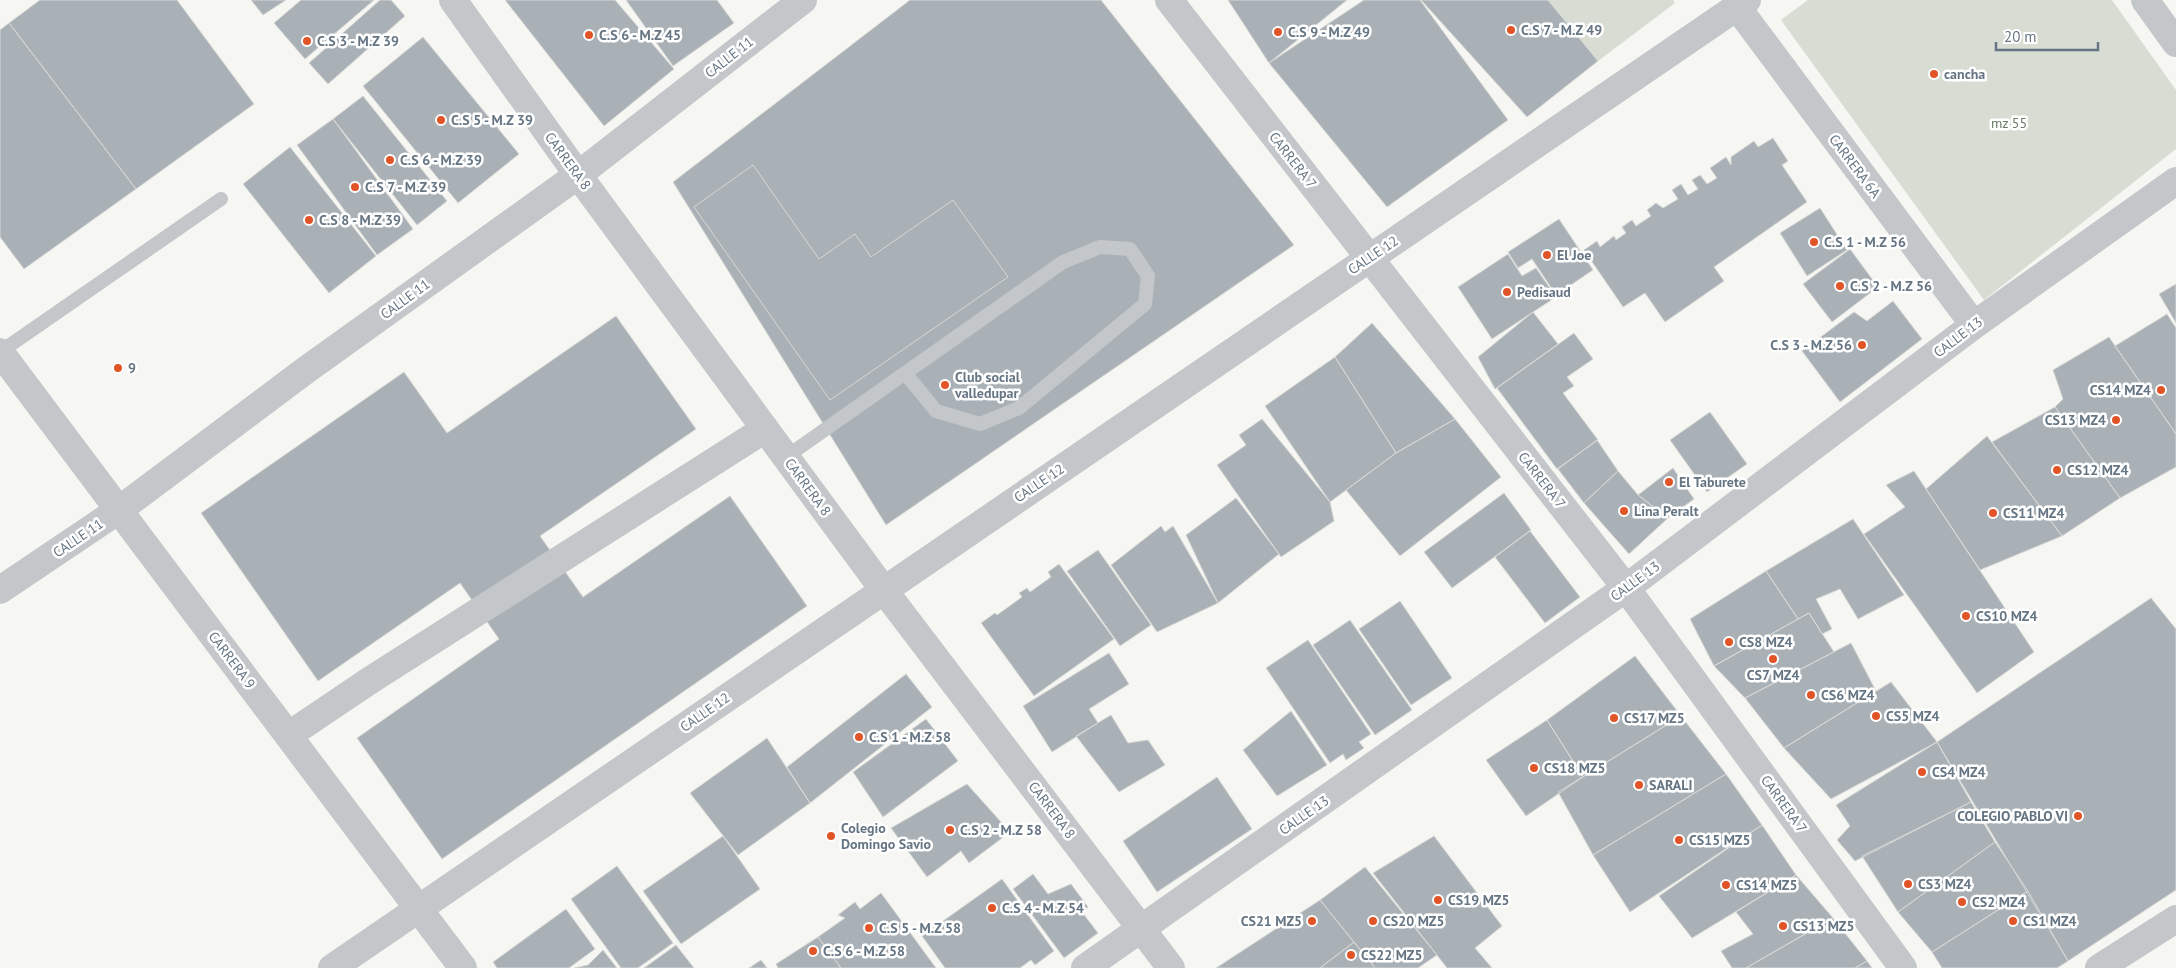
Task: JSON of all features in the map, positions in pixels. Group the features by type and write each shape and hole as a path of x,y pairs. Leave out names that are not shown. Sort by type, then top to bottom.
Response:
{"street":[{"name":"CARRERA 8","path":"453,0 578,175 765,429 884,589 1143,928 1171,968"},
{"name":"CALLE 11","path":"0,590 118,510 306,370 578,175 803,0"},
{"name":"CARRERA 7","path":"1169,0 1626,588 1903,968"},
{"path":"2145,0 2176,43"},
{"name":"CALLE 12","path":"332,968 420,910 884,589 1742,3"},
{"name":"CARRERA 6A","path":"1742,3 1974,325"},
{"name":"CALLE 13","path":"1085,968 1626,588 1974,325 2176,181"},
{"name":"CARRERA 9","path":"0,352 463,968"},
{"path":"289,735 369,681 765,429"},
{"path":"2099,968 2176,919"}],"lane":[{"path":"0,352 221,199"},
{"path":"786,457 905,373 1063,262 1100,247 1130,249 1148,276 1145,304 1019,408 980,424 936,411 905,373"}],"green space":[{"path":"1548,0 1673,0 1675,3 1598,61"},
{"name":"mz 55","path":"1808,0 2112,0 2176,90 2176,149 1984,300 1781,20"}],"building":[{"path":"40,0 177,0 254,104 136,189 9,23"},
{"path":"251,0 286,0 263,15"},
{"name":"C.S 3 - M.Z 39","path":"301,0 374,0 305,59 274,23"},
{"path":"380,0 391,0 405,16 328,84 309,63"},
{"name":"C.S 6 - M.Z 45","path":"505,0 615,0 674,69 604,126"},
{"path":"626,0 717,0 734,23 673,66"},
{"name":"Club social valledupar","path":"910,0 1101,0 1294,245 886,525 673,182"},
{"name":"C.S 9 - M.Z 49","path":"1228,0 1347,0 1269,63"},
{"path":"1364,0 1420,0 1508,120 1387,207 1269,63"},
{"name":"C.S 7 - M.Z 49","path":"1421,0 1548,0 1598,61 1527,117"},
{"path":"9,23 136,189 24,269 0,237 0,30"},
{"name":"C.S 5 - M.Z 39","path":"423,37 519,154 458,203 363,86"},
{"name":"C.S 6 - M.Z 39","path":"363,96 447,201 417,225 333,119"},
{"name":"C.S 7 - M.Z 39","path":"333,119 413,229 377,255 297,145"},
{"path":"1773,138 1788,161 1782,165 1807,202 1714,267 1724,281 1665,322 1645,293 1623,307 1584,250 1597,241 1600,247 1614,236 1616,240 1626,233 1622,227 1632,220 1636,226 1651,216 1647,210 1656,203 1663,208 1678,199 1672,190 1681,184 1688,195 1698,189 1692,180 1700,175 1707,184 1717,178 1710,168 1726,157 1731,165 1731,157 1754,141 1758,147"},
{"name":"C.S 8 - M.Z 39","path":"290,147 376,256 329,293 243,184"},
{"path":"753,165 819,259 855,234 871,257 953,200 1008,277 830,400 694,207"},
{"name":"C.S 1 - M.Z 56","path":"1820,208 1847,250 1807,276 1780,233"},
{"name":"El Joe","path":"1559,219 1593,270 1556,295 1532,259 1518,268 1508,252"},
{"name":"C.S 2 - M.Z 56","path":"1850,249 1878,287 1832,322 1803,284"},
{"name":"Pedisaud","path":"1508,254 1522,276 1536,268 1556,297 1492,339 1458,287"},
{"path":"2176,284 2176,323 2159,294"},
{"name":"C.S 3 - M.Z 56","path":"1893,301 1922,339 1840,402 1802,351 1854,312 1867,321"},
{"path":"1533,312 1558,344 1495,389 1478,357"},
{"name":"CS14 MZ4","path":"2167,314 2176,328 2176,434 2115,346"},
{"path":"616,316 696,429 540,536 583,597 730,496 807,606 442,859 357,738 499,639 460,583 318,681 201,513 404,372 447,433"},
{"path":"1372,323 1455,419 1396,453 1335,357"},
{"path":"1574,333 1593,359 1567,377 1574,386 1563,393 1598,440 1557,469 1497,388"},
{"name":"CS13 MZ4","path":"2109,337 2176,434 2176,467 2120,498 2055,407 2063,399 2053,370"},
{"path":"1335,357 1396,453 1330,502 1265,406"},
{"name":"CS12 MZ4","path":"2055,407 2120,498 2062,536 1992,442"},
{"path":"1710,412 1747,464 1707,492 1670,440"},
{"path":"1262,419 1330,502 1334,521 1281,557 1217,465 1246,445 1239,435"},
{"path":"1455,419 1501,477 1400,556 1346,490 1396,453"},
{"name":"CS11 MZ4","path":"1987,436 2062,536 1980,570 1926,489"},
{"path":"1597,440 1618,471 1584,503 1558,469"},
{"name":"El Taburete","path":"1673,468 1694,499 1668,518 1638,495"},
{"name":"Lina Peralt","path":"1618,471 1638,495 1668,518 1629,554 1584,503"},
{"name":"CS10 MZ4","path":"1914,471 2034,652 1977,693 1864,534 1905,507 1886,485"},
{"path":"1504,493 1531,530 1452,588 1424,552"},
{"path":"1236,498 1279,554 1218,603 1186,535"},
{"path":"1853,519 1904,595 1858,619 1840,589 1816,599 1832,629 1822,634 1809,613 1798,619 1766,571"},
{"path":"1161,526 1165,532 1173,526 1218,603 1157,632 1111,565"},
{"path":"1530,531 1580,597 1545,623 1495,557"},
{"path":"1098,550 1151,625 1120,646 1067,571"},
{"path":"1059,564 1114,639 1034,696 981,623 995,613 997,615 1022,597 1019,593 1027,588 1030,592 1051,577 1048,572"},
{"name":"CS8 MZ4","path":"1766,571 1798,619 1714,666 1690,619"},
{"name":"COLEGIO PABLO VI","path":"2151,598 2176,629 2176,890 2068,961 1937,742"},
{"path":"1400,601 1452,678 1411,705 1359,629"},
{"name":"CS7 MZ4","path":"1809,613 1834,652 1745,698 1714,666"},
{"path":"1350,620 1412,710 1375,735 1313,645"},
{"path":"1308,640 1371,734 1359,742 1364,748 1346,760 1343,754 1330,763 1266,668"},
{"name":"CS6 MZ4","path":"1851,643 1876,691 1784,748 1745,698"},
{"path":"1109,653 1129,684 1089,709 1098,723 1052,752 1023,706"},
{"name":"CS17 MZ5","path":"1635,656 1681,716 1583,777 1547,720"},
{"name":"C.S 1 - M.Z 58","path":"906,674 932,707 810,803 787,767"},
{"name":"CS5 MZ4","path":"1891,682 1937,742 1831,799 1784,748"},
{"path":"1291,711 1327,765 1277,796 1243,750"},
{"path":"1111,715 1128,743 1148,740 1165,765 1119,792 1076,736"},
{"name":"SARALI","path":"1681,716 1726,774 1593,855 1558,792"},
{"name":"Colegio Domingo Savio","path":"926,719 958,761 883,817 853,772"},
{"name":"CS18 MZ5","path":"1547,720 1583,777 1526,816 1486,760"},
{"path":"767,738 810,803 738,855 690,793"},
{"name":"CS4 MZ4","path":"1937,742 1971,802 1855,861 1837,840 1850,826 1836,805"},
{"name":"CS15 MZ5","path":"1726,774 1762,825 1630,912 1593,855"},
{"path":"1217,777 1252,829 1157,892 1123,841"},
{"name":"C.S 2 - M.Z 58","path":"967,784 1010,832 969,863 961,851 927,877 891,828"},
{"name":"CS3 MZ4","path":"1971,802 1995,842 1898,912 1862,856"},
{"name":"CS14 MZ5","path":"1762,825 1796,875 1692,938 1659,896"},
{"path":"723,836 760,889 681,944 643,891"},
{"name":"CS19 MZ5","path":"1434,836 1502,926 1475,948 1492,968 1447,968 1373,873"},
{"name":"CS2 MZ4","path":"1995,842 2028,891 1932,952 1898,912"},
{"path":"617,866 673,943 638,968 621,968 571,899"},
{"name":"CS20 MZ5","path":"1365,867 1437,955 1418,968 1375,968 1320,900"},
{"path":"1033,874 1048,894 1071,884 1088,907 1082,912 1098,933 1064,958 1013,889"},
{"name":"CS13 MZ5","path":"1796,875 1833,918 1746,968 1732,968 1721,951 1753,934 1736,912"},
{"name":"C.S 4 - M.Z 54","path":"1002,879 1054,951 1035,965 1031,960 1020,968 945,968 922,936"},
{"name":"CS1 MZ4","path":"2028,891 2068,961 2057,968 1942,968 1932,952"},
{"name":"C.S 5 - M.Z 58","path":"881,893 936,968 841,968 818,937 845,918 838,915 855,902 860,909"},
{"name":"CS21 MZ5","path":"1320,900 1354,942 1320,968 1216,968"},
{"path":"566,909 595,949 569,968 497,968 493,962"},
{"path":"1833,918 1867,961 1855,968 1746,968"},
{"name":"C.S 6 - M.Z 58","path":"818,937 841,968 778,968 776,964"},
{"name":"CS22 MZ5","path":"1354,942 1375,968 1320,968"},
{"path":"676,945 694,968 644,968"},
{"path":"603,950 617,968 574,968 588,965"},
{"path":"761,960 767,968 749,968"},
{"path":"1867,961 1872,968 1855,968"}],"place":[{"name":"C.S 7 - M.Z 49","path":"1511,30"},
{"name":"C.S 9 - M.Z 49","path":"1278,32"},
{"name":"C.S 6 - M.Z 45","path":"589,35"},
{"name":"C.S 3 - M.Z 39","path":"307,41"},
{"name":"cancha","path":"1934,74"},
{"name":"C.S 5 - M.Z 39","path":"441,120"},
{"name":"C.S 6 - M.Z 39","path":"390,160"},
{"name":"C.S 7 - M.Z 39","path":"355,187"},
{"name":"C.S 8 - M.Z 39","path":"309,220"},
{"name":"C.S 1 - M.Z 56","path":"1814,242"},
{"name":"El Joe","path":"1547,255"},
{"name":"C.S 2 - M.Z 56","path":"1840,286"},
{"name":"Pedisaud","path":"1507,292"},
{"name":"C.S 3 - M.Z 56","path":"1862,345"},
{"name":"9","path":"118,368"},
{"name":"Club social valledupar","path":"945,385"},
{"name":"CS14 MZ4","path":"2161,390"},
{"name":"CS13 MZ4","path":"2116,420"},
{"name":"CS12 MZ4","path":"2057,470"},
{"name":"El Taburete","path":"1669,482"},
{"name":"Lina Peralt","path":"1624,511"},
{"name":"CS11 MZ4","path":"1993,513"},
{"name":"CS10 MZ4","path":"1966,616"},
{"name":"CS8 MZ4","path":"1729,642"},
{"name":"CS7 MZ4","path":"1773,659"},
{"name":"CS6 MZ4","path":"1811,695"},
{"name":"CS5 MZ4","path":"1876,716"},
{"name":"CS17 MZ5","path":"1614,718"},
{"name":"C.S 1 - M.Z 58","path":"859,737"},
{"name":"CS18 MZ5","path":"1534,768"},
{"name":"CS4 MZ4","path":"1922,772"},
{"name":"SARALI","path":"1639,785"},
{"name":"COLEGIO PABLO VI","path":"2078,816"},
{"name":"C.S 2 - M.Z 58","path":"950,830"},
{"name":"Colegio Domingo Savio","path":"831,836"},
{"name":"CS15 MZ5","path":"1679,840"},
{"name":"CS3 MZ4","path":"1908,884"},
{"name":"CS14 MZ5","path":"1726,885"},
{"name":"CS19 MZ5","path":"1438,900"},
{"name":"CS2 MZ4","path":"1962,902"},
{"name":"C.S 4 - M.Z 54","path":"992,908"},
{"name":"CS21 MZ5","path":"1312,921"},
{"name":"CS20 MZ5","path":"1373,921"},
{"name":"CS1 MZ4","path":"2013,921"},
{"name":"CS13 MZ5","path":"1783,926"},
{"name":"C.S 5 - M.Z 58","path":"869,928"},
{"name":"C.S 6 - M.Z 58","path":"813,951"},
{"name":"CS22 MZ5","path":"1351,955"}]}
